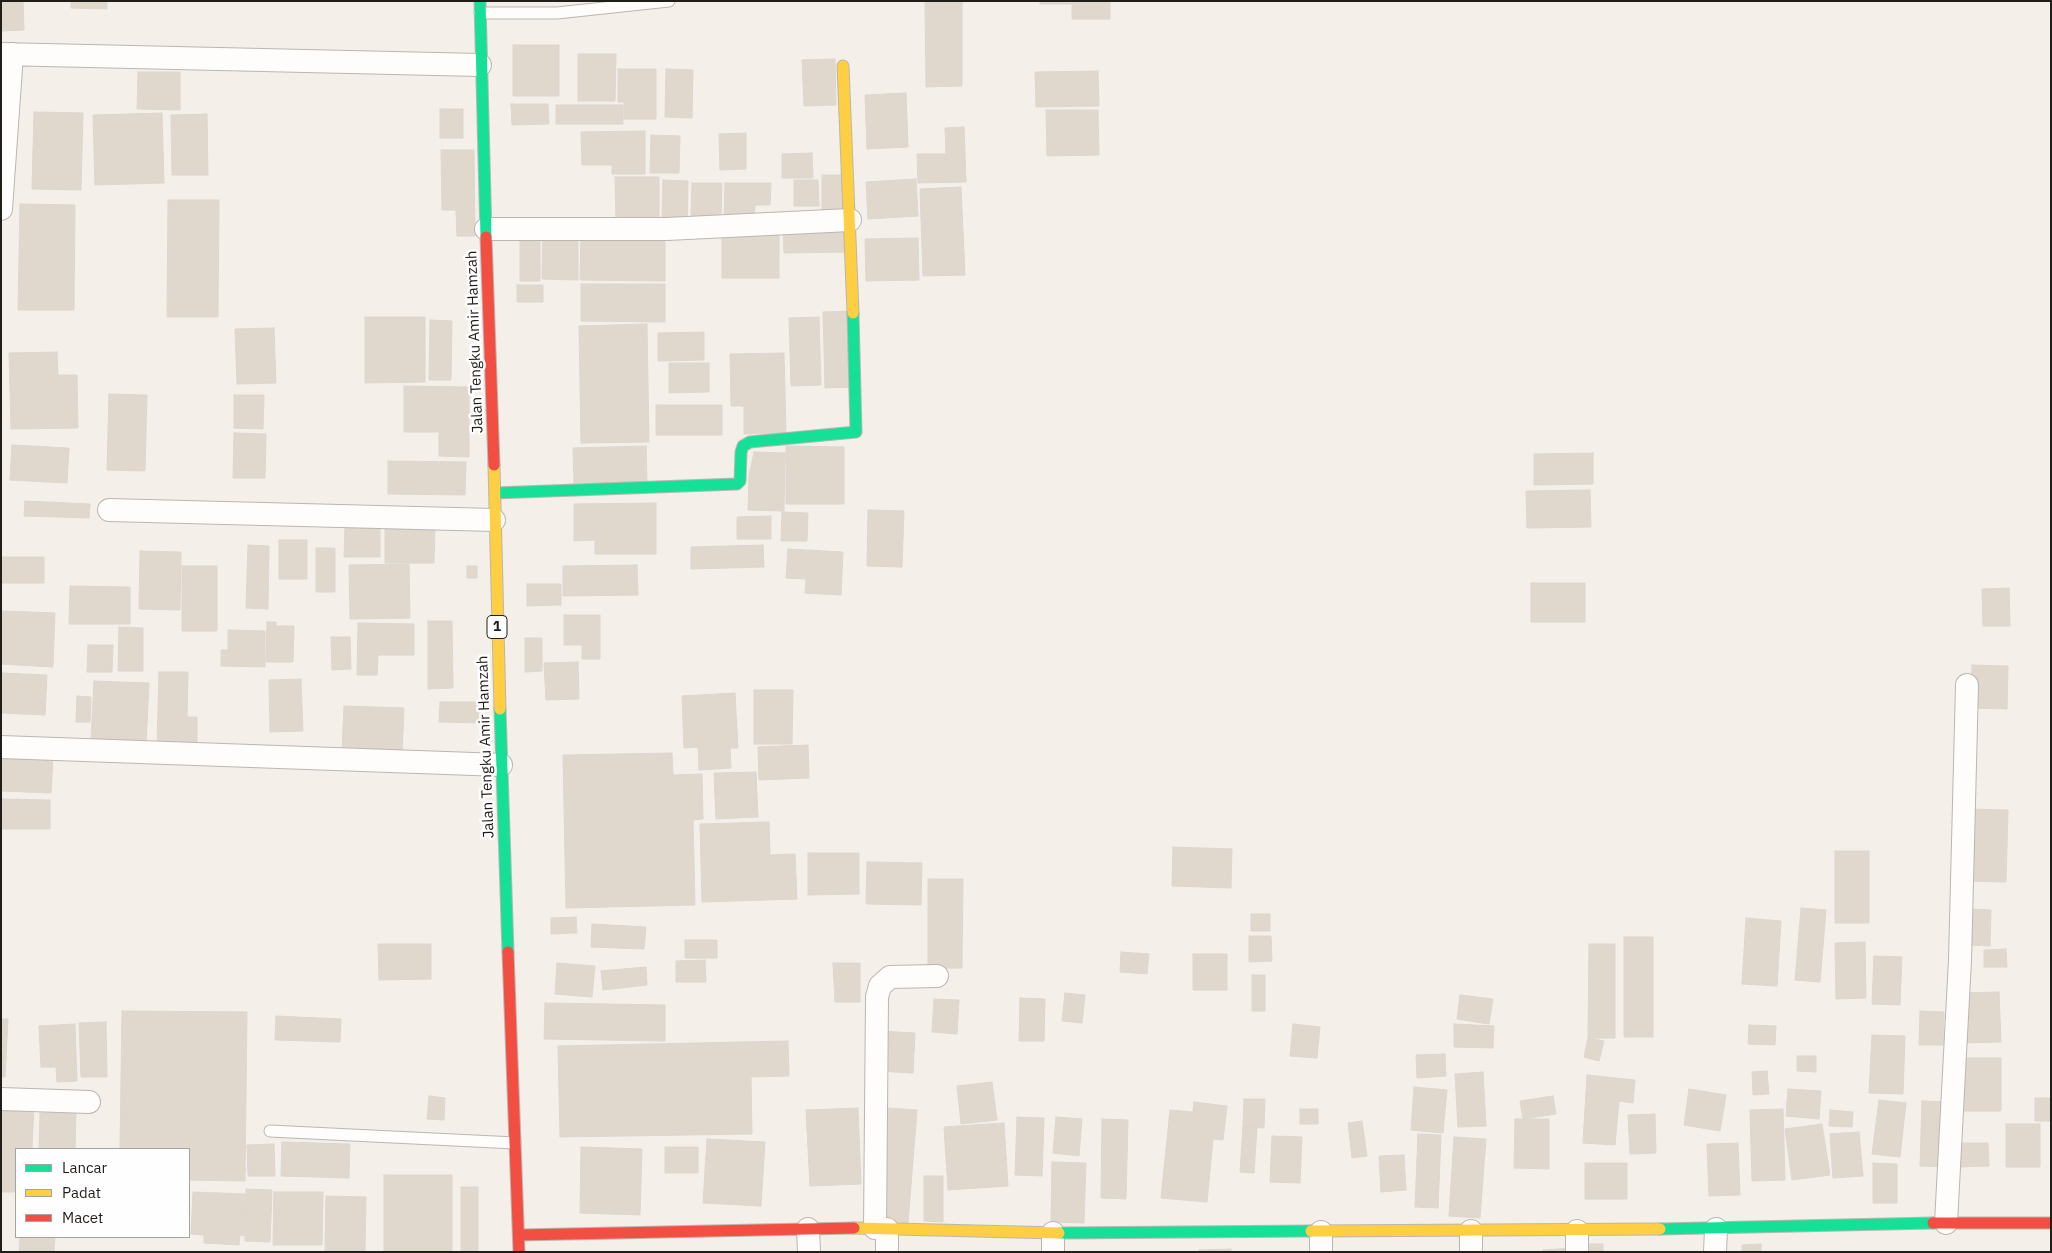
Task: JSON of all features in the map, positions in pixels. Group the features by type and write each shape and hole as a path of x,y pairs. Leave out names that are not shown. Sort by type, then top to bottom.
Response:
{"main road":[{"name":"Jalan Tengku Amir Hamzah","path":"480,7 480,65 495,493 494,520 501,765 519,1252"},
{"path":"495,493 737,484 740,481 740,452 743,446 750,442 852,434 856,432 850,220 843,66"},
{"path":"519,1236 808,1228 881,1229 1053,1242 1577,1241 1716,1229 1946,1223 2051,1223"}],"street":[{"path":"1,209 7,54 480,65"},
{"path":"486,229 667,229 850,220"},
{"path":"109,510 494,520"},
{"path":"1946,1223 1960,960 1967,685"},
{"path":"1,747 501,765"},
{"path":"887,1252 881,1229 878,992 880,986 890,976 937,976"},
{"path":"1,1099 88,1102"},
{"path":"808,1228 809,1252"},
{"path":"1715,1252 1716,1229"}],"lane":[{"path":"480,7 557,13 669,1"},
{"path":"270,1131 515,1143"}],"building":[{"path":"1,1 23,1 24,30 1,31"},
{"path":"71,1 107,1 107,9 71,8"},
{"path":"925,1 962,1 962,86 926,87"},
{"path":"1040,1 1110,1 1110,19 1072,19 1072,4 1040,4"},
{"path":"513,45 559,45 559,96 513,96"},
{"path":"578,54 616,54 615,101 578,101"},
{"path":"835,59 836,105 804,106 802,60"},
{"path":"618,69 656,69 656,119 624,119 624,102 618,102"},
{"path":"666,69 693,70 692,118 665,117"},
{"path":"1098,71 1099,106 1036,107 1035,72"},
{"path":"138,72 180,72 180,110 137,109"},
{"path":"906,93 908,147 867,149 865,95"},
{"path":"511,104 548,104 549,124 512,125"},
{"path":"556,105 623,105 623,124 556,124"},
{"path":"440,109 463,109 463,138 440,138"},
{"path":"1046,110 1098,110 1099,155 1047,156"},
{"path":"34,112 83,113 81,190 32,189"},
{"path":"162,113 164,183 95,185 93,115"},
{"path":"207,114 208,175 172,175 171,115"},
{"path":"964,127 966,182 918,183 917,154 946,154 945,128"},
{"path":"645,131 645,174 612,174 612,165 582,165 581,132"},
{"path":"746,133 746,169 720,170 719,134"},
{"path":"651,135 680,136 679,173 650,173"},
{"path":"441,150 474,150 475,236 457,236 456,210 442,210"},
{"path":"812,153 813,178 782,178 782,154"},
{"path":"822,175 842,175 843,210 822,210"},
{"path":"615,177 659,177 659,219 616,220"},
{"path":"916,179 918,216 868,219 866,182"},
{"path":"663,180 688,181 687,226 662,225"},
{"path":"794,180 818,180 819,206 794,206"},
{"path":"692,183 722,183 721,217 691,216"},
{"path":"725,183 771,183 770,205 755,205 754,223 724,223"},
{"path":"961,187 965,275 923,276 920,189"},
{"path":"168,200 219,200 218,317 167,317"},
{"path":"20,204 75,205 74,310 18,310"},
{"path":"846,223 847,252 784,253 783,225"},
{"path":"543,232 578,233 578,280 542,279"},
{"path":"722,232 779,232 779,278 722,278"},
{"path":"581,233 665,233 665,281 580,280"},
{"path":"520,237 540,237 540,281 520,281"},
{"path":"918,238 919,280 866,281 865,239"},
{"path":"581,284 665,284 665,322 581,321"},
{"path":"517,285 543,285 543,302 517,302"},
{"path":"851,311 853,387 825,388 823,312"},
{"path":"365,317 425,317 425,382 365,383"},
{"path":"819,317 821,385 791,386 789,318"},
{"path":"430,320 452,321 451,380 429,380"},
{"path":"647,324 649,442 581,443 579,326"},
{"path":"274,328 276,383 237,384 235,329"},
{"path":"704,332 704,360 658,361 658,333"},
{"path":"57,352 58,375 77,375 78,428 11,429 9,353"},
{"path":"784,353 786,433 744,434 744,406 731,406 730,354"},
{"path":"669,363 709,363 709,392 669,393"},
{"path":"404,386 469,387 469,457 439,456 439,432 404,432"},
{"path":"109,394 147,395 145,471 107,470"},
{"path":"234,395 264,395 263,429 234,428"},
{"path":"656,405 722,405 722,435 656,435"},
{"path":"234,433 266,434 265,478 233,478"},
{"path":"12,445 69,448 67,483 10,480"},
{"path":"646,446 647,482 574,483 573,448"},
{"path":"786,446 844,447 844,504 786,504"},
{"path":"754,452 785,453 784,511 748,510 749,476"},
{"path":"1593,453 1593,484 1534,485 1534,454"},
{"path":"388,461 466,462 465,495 388,494"},
{"path":"1590,490 1591,527 1527,528 1526,491"},
{"path":"25,501 90,504 89,518 24,516"},
{"path":"656,503 656,554 595,554 595,540 574,541 574,504"},
{"path":"868,510 904,511 902,567 867,566"},
{"path":"782,512 808,513 807,541 781,541"},
{"path":"771,516 771,539 737,539 737,517"},
{"path":"345,527 380,527 380,557 344,557"},
{"path":"385,527 435,527 434,563 385,563"},
{"path":"279,540 307,540 307,579 279,579"},
{"path":"248,545 269,546 268,609 246,608"},
{"path":"763,545 764,567 691,569 691,547"},
{"path":"316,548 335,548 335,592 316,592"},
{"path":"788,549 843,552 841,595 805,593 806,579 786,578"},
{"path":"140,551 181,552 180,610 139,609"},
{"path":"1,557 44,557 44,583 1,583"},
{"path":"409,564 410,618 350,619 349,565"},
{"path":"637,565 638,595 563,596 563,566"},
{"path":"182,566 217,566 217,631 182,631"},
{"path":"467,566 477,566 477,578 467,578"},
{"path":"1531,583 1585,583 1585,622 1531,622"},
{"path":"527,584 561,584 561,605 527,606"},
{"path":"70,586 130,587 130,624 69,624"},
{"path":"2009,588 2010,626 1983,626 1982,589"},
{"path":"1,611 55,613 53,667 1,664"},
{"path":"564,615 600,615 600,659 582,659 582,645 564,645"},
{"path":"428,621 452,621 453,688 428,689"},
{"path":"267,622 276,622 276,626 294,626 293,662 266,662"},
{"path":"358,623 414,624 414,655 378,655 377,675 357,675"},
{"path":"119,627 143,628 143,671 118,671"},
{"path":"228,630 265,631 265,667 221,666 221,650 228,650"},
{"path":"331,637 350,637 351,669 332,670"},
{"path":"525,638 542,638 542,671 525,672"},
{"path":"88,645 113,645 112,672 87,672"},
{"path":"578,662 579,699 546,700 544,663"},
{"path":"1972,665 2008,666 2007,709 1971,708"},
{"path":"159,672 188,672 187,717 197,717 197,747 157,746"},
{"path":"1,673 47,675 45,715 1,713"},
{"path":"301,679 303,731 270,732 269,680"},
{"path":"94,681 149,683 146,743 91,740"},
{"path":"754,690 793,690 792,744 754,744"},
{"path":"735,693 738,748 730,748 731,768 699,770 698,747 684,748 682,696"},
{"path":"77,696 91,697 90,722 76,722"},
{"path":"440,702 483,702 483,723 439,722"},
{"path":"344,706 404,708 402,754 342,752"},
{"path":"808,745 809,778 759,780 758,747"},
{"path":"672,753 673,775 702,774 703,819 693,820 695,905 566,908 563,755"},
{"path":"1,755 53,757 51,793 1,791"},
{"path":"756,772 758,817 716,819 714,773"},
{"path":"2,799 50,800 50,829 1,829"},
{"path":"1970,809 2008,810 2006,882 1967,881"},
{"path":"769,822 770,855 795,854 797,899 702,902 700,824"},
{"path":"1173,847 1232,849 1231,888 1172,886"},
{"path":"1835,851 1869,851 1869,923 1835,923"},
{"path":"808,853 859,853 859,894 808,895"},
{"path":"867,862 922,863 921,905 866,904"},
{"path":"928,879 963,879 962,968 928,968"},
{"path":"1801,908 1826,910 1820,982 1795,980"},
{"path":"1971,909 1991,910 1990,946 1970,945"},
{"path":"1251,914 1270,914 1270,931 1251,931"},
{"path":"576,917 577,933 551,934 551,918"},
{"path":"1746,918 1781,921 1777,986 1742,984"},
{"path":"592,924 646,927 644,949 591,947"},
{"path":"1249,936 1271,936 1272,961 1249,962"},
{"path":"1624,937 1653,937 1653,1037 1624,1037"},
{"path":"685,940 717,940 717,958 685,958"},
{"path":"1865,942 1866,998 1836,999 1835,943"},
{"path":"378,944 431,944 431,979 379,980"},
{"path":"1589,944 1615,944 1615,1038 1588,1038"},
{"path":"2006,949 2007,967 1984,967 1984,950"},
{"path":"1121,952 1149,954 1147,974 1120,972"},
{"path":"1193,954 1227,954 1227,990 1193,990"},
{"path":"1874,956 1902,957 1900,1005 1872,1004"},
{"path":"705,960 706,982 676,982 676,961"},
{"path":"557,963 595,966 592,997 555,994"},
{"path":"833,963 860,963 860,1002 835,1002"},
{"path":"646,967 647,985 603,990 601,971"},
{"path":"1252,975 1265,975 1265,1011 1252,1011"},
{"path":"1999,992 2001,1042 1962,1043 1960,993"},
{"path":"1065,993 1085,995 1082,1023 1062,1021"},
{"path":"1460,995 1493,999 1489,1024 1457,1019"},
{"path":"1020,998 1045,999 1044,1041 1019,1041"},
{"path":"934,999 959,1000 957,1034 932,1032"},
{"path":"545,1003 665,1005 665,1041 544,1039"},
{"path":"122,1011 247,1012 245,1181 190,1180 190,1148 120,1148"},
{"path":"1920,1011 1944,1012 1943,1045 1919,1045"},
{"path":"276,1016 341,1019 340,1042 275,1040"},
{"path":"1,1019 8,1019 5,1077 1,1077"},
{"path":"106,1022 107,1077 81,1077 79,1023"},
{"path":"75,1024 77,1081 57,1082 56,1067 41,1067 39,1026"},
{"path":"1293,1024 1320,1027 1317,1058 1290,1056"},
{"path":"1454,1024 1494,1026 1493,1048 1454,1047"},
{"path":"1749,1025 1776,1026 1775,1045 1748,1044"},
{"path":"879,1031 915,1033 913,1073 877,1071"},
{"path":"1872,1035 1905,1036 1903,1094 1869,1093"},
{"path":"1588,1038 1604,1041 1599,1061 1584,1057"},
{"path":"788,1041 789,1076 751,1077 752,1134 560,1137 558,1046"},
{"path":"1445,1054 1446,1076 1417,1078 1416,1055"},
{"path":"1797,1056 1816,1056 1816,1072 1797,1071"},
{"path":"1962,1058 2001,1058 2001,1111 1962,1111"},
{"path":"1767,1071 1769,1094 1753,1095 1752,1072"},
{"path":"1483,1072 1486,1126 1458,1127 1455,1074"},
{"path":"1587,1075 1635,1080 1633,1103 1619,1101 1615,1145 1583,1143"},
{"path":"992,1082 997,1120 961,1124 957,1086"},
{"path":"1414,1087 1447,1090 1443,1133 1411,1130"},
{"path":"1689,1089 1726,1095 1720,1131 1684,1125"},
{"path":"1788,1089 1821,1091 1819,1119 1786,1116"},
{"path":"429,1096 445,1098 444,1120 427,1119"},
{"path":"1553,1096 1556,1114 1523,1119 1520,1101"},
{"path":"2035,1098 2051,1098 2051,1121 2035,1121"},
{"path":"1244,1099 1265,1099 1264,1128 1243,1127"},
{"path":"1879,1100 1906,1103 1900,1157 1872,1154"},
{"path":"1922,1101 1948,1102 1947,1167 1920,1166"},
{"path":"1194,1102 1227,1106 1223,1140 1213,1139 1207,1202 1161,1198 1170,1110 1193,1112"},
{"path":"1,1104 34,1104 32,1148 15,1148 15,1192 1,1192"},
{"path":"858,1108 861,1184 810,1186 806,1110"},
{"path":"887,1108 917,1110 908,1223 879,1220"},
{"path":"1300,1109 1318,1109 1318,1124 1300,1124"},
{"path":"1783,1109 1785,1180 1752,1181 1750,1110"},
{"path":"1830,1110 1853,1112 1852,1127 1829,1126"},
{"path":"40,1113 76,1113 75,1148 39,1148"},
{"path":"1655,1114 1656,1153 1630,1154 1628,1115"},
{"path":"1017,1117 1044,1118 1042,1176 1015,1175"},
{"path":"1056,1117 1082,1119 1079,1156 1053,1153"},
{"path":"1102,1119 1128,1120 1126,1199 1101,1198"},
{"path":"1515,1119 1549,1119 1549,1169 1514,1168"},
{"path":"1362,1121 1367,1156 1352,1158 1348,1123"},
{"path":"1004,1123 1008,1186 948,1190 944,1127"},
{"path":"1822,1124 1830,1175 1792,1180 1785,1129"},
{"path":"2006,1124 2040,1124 2040,1167 2006,1167"},
{"path":"1243,1127 1257,1128 1254,1173 1240,1172"},
{"path":"1859,1132 1863,1176 1833,1178 1830,1134"},
{"path":"1418,1134 1441,1135 1438,1208 1415,1207"},
{"path":"1272,1136 1302,1137 1300,1183 1270,1182"},
{"path":"1454,1137 1486,1139 1480,1218 1449,1216"},
{"path":"707,1139 765,1142 761,1206 703,1203"},
{"path":"282,1142 350,1144 349,1178 281,1176"},
{"path":"1738,1143 1740,1195 1709,1196 1707,1144"},
{"path":"1961,1143 1988,1143 1989,1166 1961,1167"},
{"path":"274,1144 275,1176 248,1176 247,1145"},
{"path":"581,1147 642,1149 640,1215 580,1213"},
{"path":"665,1147 698,1147 698,1173 665,1173"},
{"path":"1404,1155 1406,1190 1381,1192 1379,1156"},
{"path":"1052,1162 1086,1163 1084,1223 1051,1222"},
{"path":"1585,1163 1627,1163 1627,1199 1585,1199"},
{"path":"1873,1163 1897,1164 1897,1203 1873,1203"},
{"path":"384,1175 452,1175 452,1252 384,1252"},
{"path":"924,1176 943,1176 943,1222 924,1221"},
{"path":"461,1187 478,1187 478,1252 461,1252"},
{"path":"246,1189 272,1190 270,1242 245,1241"},
{"path":"193,1192 245,1194 244,1236 240,1235 239,1245 204,1243 204,1235 191,1234"},
{"path":"274,1192 323,1192 322,1245 273,1245"},
{"path":"326,1196 366,1197 365,1252 325,1252"},
{"path":"20,1238 55,1238 54,1252 19,1252"},
{"path":"1590,1244 1603,1244 1603,1252 1589,1252"},
{"path":"1761,1244 1761,1252 1742,1252 1742,1245"},
{"path":"1572,1248 1572,1252 1543,1252 1543,1250"},
{"path":"1231,1249 1231,1252 1199,1252 1199,1250"}],"traffic: fast":[{"path":"480,1 486,237"},
{"path":"495,493 737,484 740,481 741,452 743,446 750,442 856,432 853,313"},
{"path":"500,709 508,952"},
{"path":"1660,1229 1933,1223"},
{"path":"1059,1233 1311,1231"}],"traffic: slow":[{"path":"843,66 853,313"},
{"path":"494,465 500,709"},
{"path":"854,1228 1059,1233"},
{"path":"1311,1231 1660,1229"}],"traffic: jam":[{"path":"486,237 494,465"},
{"path":"508,952 519,1252"},
{"path":"1933,1223 2051,1223"},
{"path":"519,1235 854,1228"}]}
